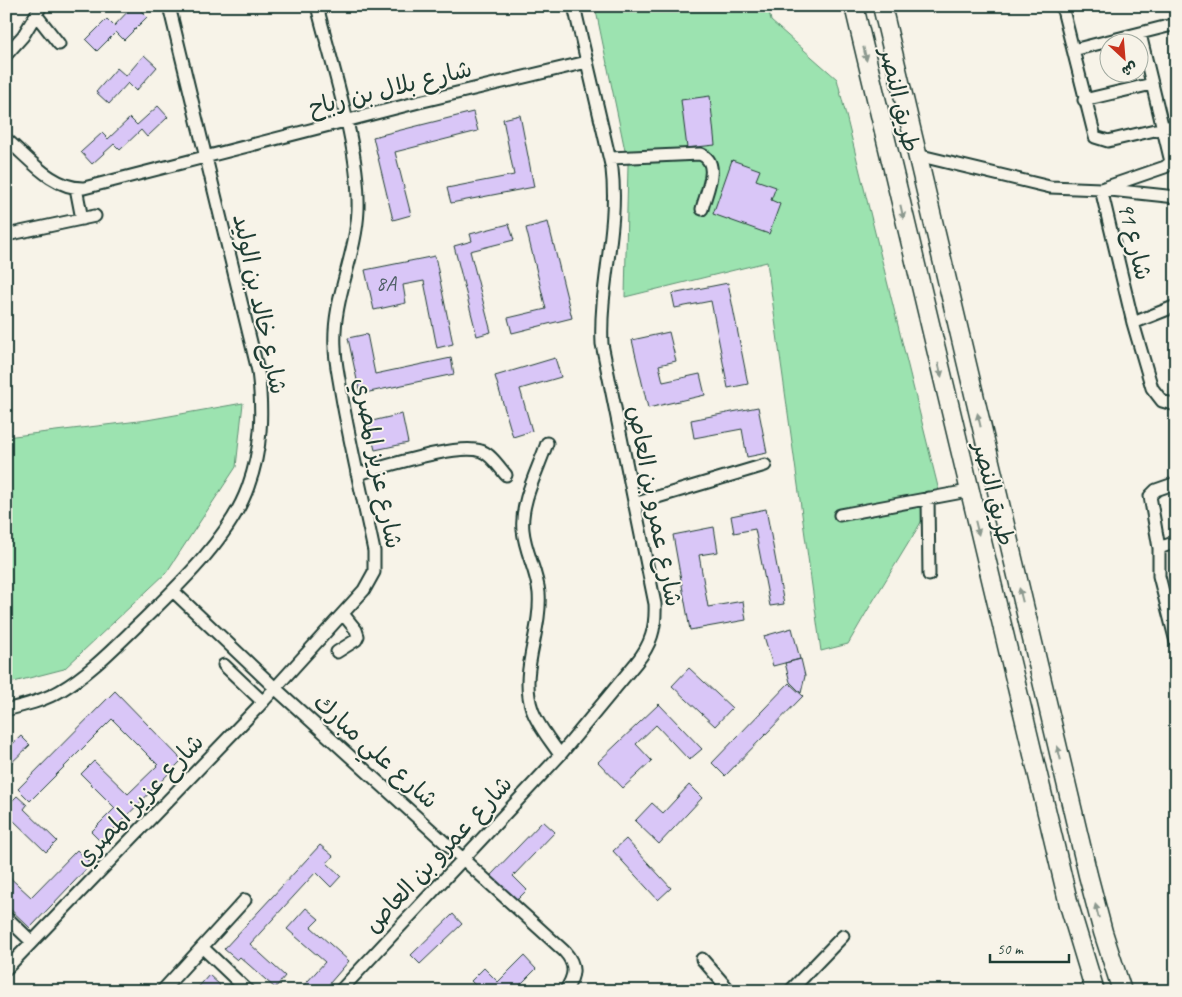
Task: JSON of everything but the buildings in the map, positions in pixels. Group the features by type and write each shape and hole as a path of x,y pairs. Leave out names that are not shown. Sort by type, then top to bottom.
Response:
{"highway":[{"name":"طريق النصر","path":"854,6 968,490 1069,905 1095,991"},
{"name":"طريق النصر","path":"882,6 1093,894 1122,991"},
{"path":"964,472 990,467"}],"street":[{"name":"شارع خالد بن الوليد","path":"6,710 36,702 59,692 84,675 173,591 216,542 234,518 248,489 255,466 261,428 258,371 204,158 169,6"},
{"name":"شارع عزيز المصري","path":"6,969 263,702 343,614 370,581 376,563 357,474 335,350 336,312 353,246 358,209 355,173 346,121 318,6"},
{"name":"شارع عمرو بن العاص","path":"340,991 464,860 498,819 560,755 646,651 656,620 655,604 602,344 601,307 615,194 610,158 574,6"},
{"path":"1062,6 1092,133 1099,140 1108,141 1176,124"},
{"path":"6,54 39,11 59,44"},
{"path":"1147,32 1176,24"},
{"path":"1073,50 1100,44"},
{"name":"شارع بلال بن رباح","path":"76,188 94,187 346,121 587,62"},
{"name":"شارع 91","path":"1150,76 1171,158 1168,165 1101,189 1133,323 1152,388 1162,401 1176,405"},
{"path":"1084,100 1152,84"},
{"path":"6,139 59,184 76,188 82,219"},
{"path":"610,158 700,154 705,156 712,168 702,209"},
{"path":"917,155 941,159 1022,182 1067,190 1101,189 1176,197"},
{"path":"11,234 95,216"},
{"path":"1133,323 1176,306"},
{"path":"548,443 524,511 523,529 526,548 533,566 539,593 528,680 532,710 560,755"},
{"path":"357,474 464,448 483,451 494,460 506,475"},
{"path":"634,504 764,465"},
{"path":"1176,483 1156,490 1150,496 1159,548 1159,576 1176,642"},
{"path":"840,515 968,490"},
{"path":"928,498 929,576"},
{"path":"1159,548 1176,542"},
{"name":"شارع علي مبارك","path":"173,591 275,688 571,959 574,969 573,979 565,991"},
{"path":"337,652 356,640 358,636 356,630 343,614"},
{"path":"224,665 263,702"},
{"path":"162,991 246,900"},
{"path":"6,916 32,942"},
{"path":"790,991 843,936"},
{"path":"202,947 248,991"},
{"path":"702,959 730,991"}],"green space":[{"path":"595,6 768,6 771,21 837,79 939,491 848,644 821,651 767,262 625,297 628,165"},
{"path":"243,403 236,467 166,573 64,669 6,684 6,437 147,420"}]}
